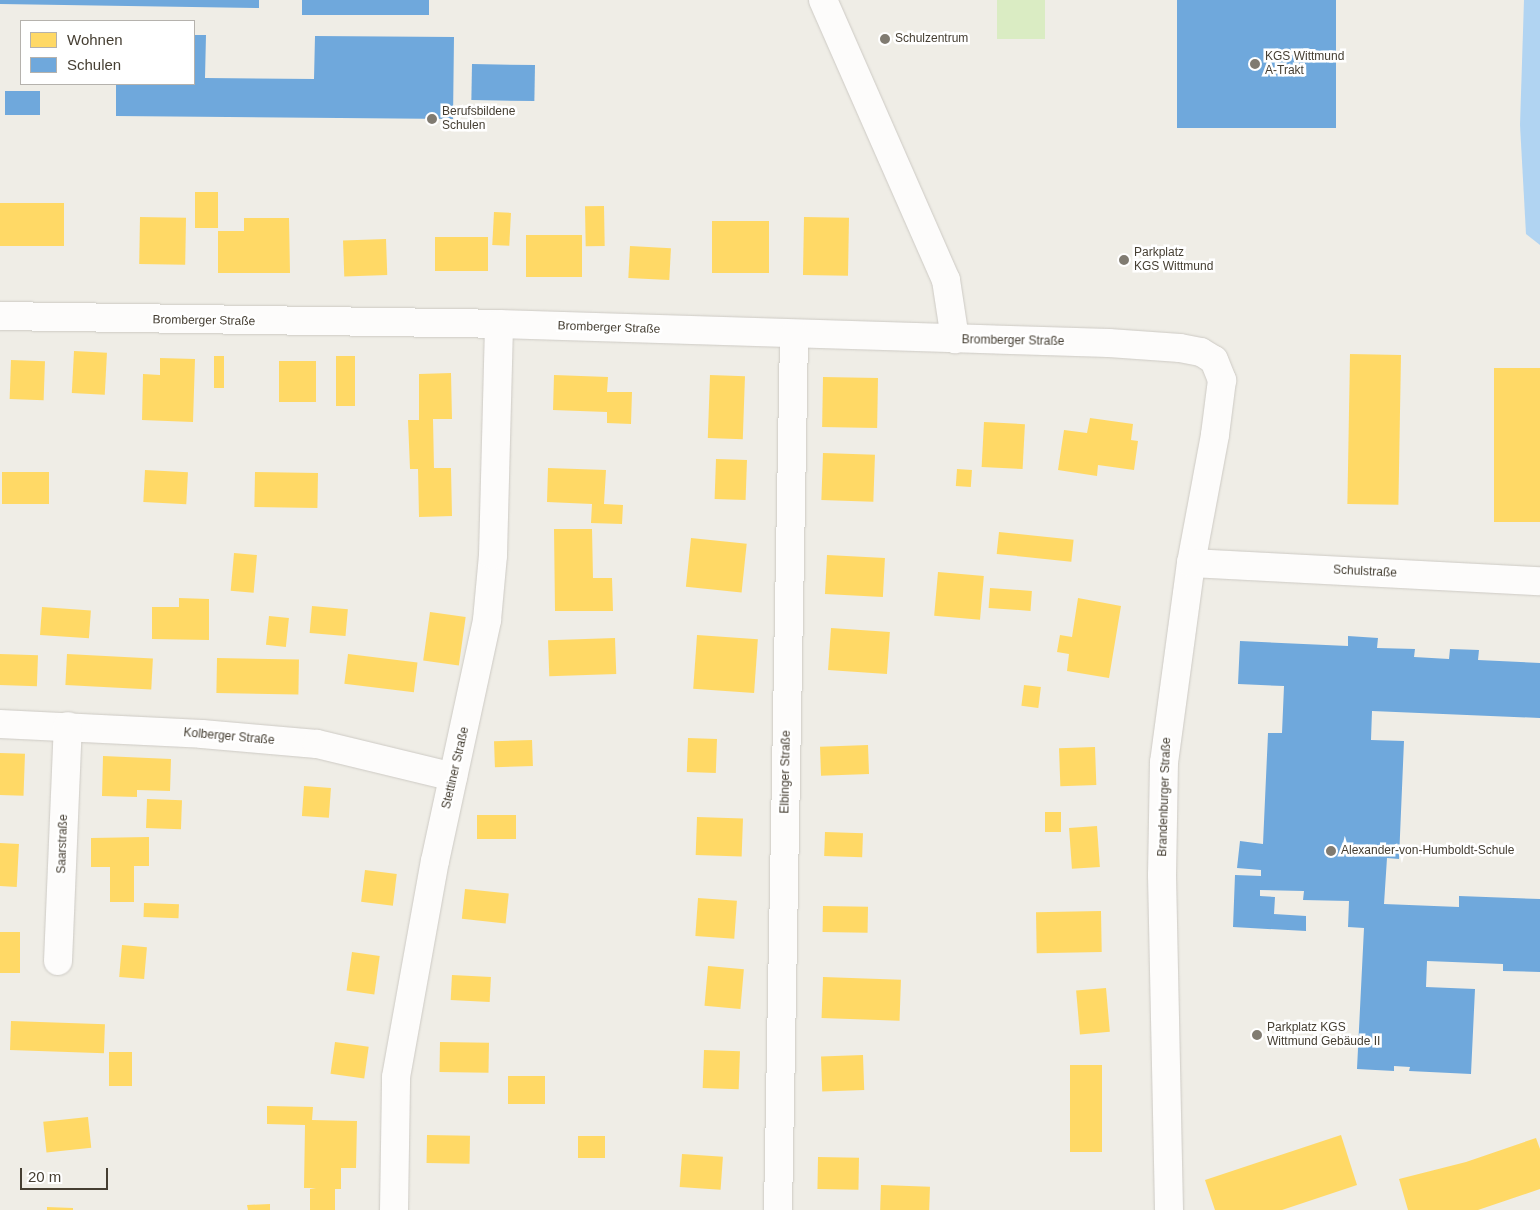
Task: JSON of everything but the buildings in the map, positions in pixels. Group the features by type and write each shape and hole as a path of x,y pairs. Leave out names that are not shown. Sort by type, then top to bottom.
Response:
{"street":[{"path":"823,0 946,280 955,340"},
{"name":"Bromberger Straße","path":"0,316 499,324 794,334 1180,348 1201,352 1214,360"},
{"name":"Stettiner Straße","path":"394,1210 396,1076 453,777 487,620 493,554 499,324"},
{"name":"Elbinger Straße","path":"778,1210 794,334"},
{"name":"Brandenburger Straße","path":"1169,1210 1162,816 1164,762 1191,562 1215,435 1222,380 1214,360"},
{"name":"Schulstraße","path":"1191,562 1540,581"},
{"name":"Kolberger Straße","path":"0,724 68,726 317,744 453,777"},
{"name":"Saarstraße","path":"58,961 68,726"}],"green space":[{"path":"997,0 1045,0 1045,39 997,39"}],"water":[{"path":"1524,0 1540,0 1540,245 1526,234 1520,125"}],"place":[{"name":"Schulzentrum","path":"885,39"},
{"name":"KGS Wittmund A-Trakt","path":"1255,64"},
{"name":"Berufsbildene Schulen","path":"432,119"},
{"name":"Parkplatz KGS Wittmund","path":"1124,260"},
{"name":"Alexander-von-Humboldt-Schule","path":"1331,851"},
{"name":"Parkplatz KGS Wittmund Gebäude II","path":"1257,1035"}]}
